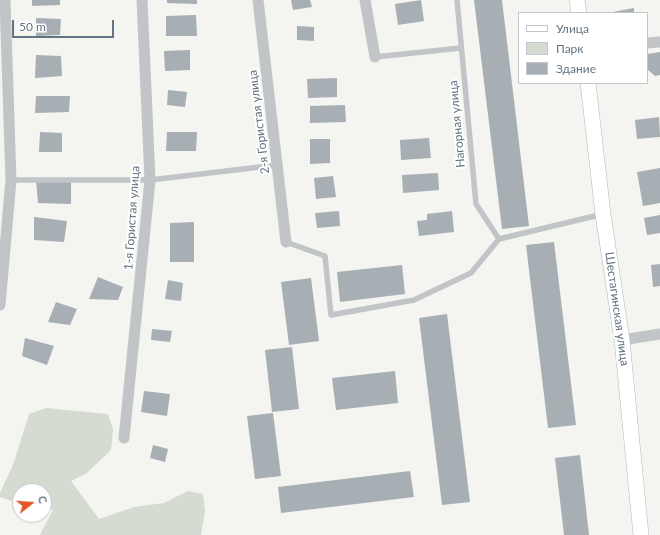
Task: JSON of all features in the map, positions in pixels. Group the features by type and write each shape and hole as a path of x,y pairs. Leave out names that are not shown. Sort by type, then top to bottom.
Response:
{"main road":[{"path":"577,0 579,12"},
{"name":"Шестагинская улица","path":"588,84 603,214 622,340 641,535"}],"street":[{"path":"0,304 11,180 5,0"},
{"name":"1-я Гористая улица","path":"124,438 150,180 142,0"},
{"name":"2-я Гористая улица","path":"258,0 286,242"},
{"path":"365,0 375,57"},
{"path":"648,43 660,42"},
{"path":"622,340 660,334"}],"lane":[{"name":"Нагорная улица","path":"457,0 476,204 499,239"},
{"path":"375,57 461,48"},
{"path":"11,180 150,180 277,165"},
{"path":"286,242 325,256 331,315 414,300 471,273 499,239 603,214"}],"green space":[{"path":"46,408 108,414 113,429 111,450 87,473 71,481 99,519 134,507 164,503 188,491 203,494 205,511 201,535 40,535 46,523 52,523 52,483 12,483 12,501 0,497 0,493 13,465 29,414"}],"building":[{"path":"32,0 60,0 60,5 32,6"},
{"path":"167,0 197,0 197,4 167,3"},
{"path":"291,0 310,0 312,7 293,10"},
{"path":"421,0 424,21 398,25 395,4"},
{"path":"474,0 502,0 529,226 502,229"},
{"path":"634,8 634,12 613,12"},
{"path":"196,15 197,36 166,36 166,16"},
{"path":"36,18 61,19 60,35 36,36"},
{"path":"297,26 314,27 314,41 297,40"},
{"path":"190,50 190,70 165,71 164,51"},
{"path":"660,52 660,75 655,76 648,70 648,54"},
{"path":"36,55 61,56 62,76 35,78"},
{"path":"337,78 337,97 308,98 307,79"},
{"path":"168,90 187,92 185,107 167,105"},
{"path":"36,96 70,96 69,112 35,113"},
{"path":"345,105 346,122 310,123 310,106"},
{"path":"659,117 660,137 637,139 635,120"},
{"path":"40,132 62,133 62,152 39,152"},
{"path":"167,132 197,132 196,151 166,151"},
{"path":"429,138 431,158 401,160 400,140"},
{"path":"310,139 330,139 330,163 310,164"},
{"path":"660,168 660,203 643,206 637,172"},
{"path":"438,173 439,190 403,193 402,175"},
{"path":"333,176 336,197 316,199 314,178"},
{"path":"36,180 71,180 71,204 38,203"},
{"path":"339,211 340,226 317,228 315,213"},
{"path":"452,211 454,232 419,236 417,221 427,220 427,214"},
{"path":"660,215 660,233 647,235 644,218"},
{"path":"34,217 67,221 64,242 34,240"},
{"path":"194,222 194,262 170,262 170,223"},
{"path":"554,242 576,425 548,428 526,245"},
{"path":"660,264 660,286 653,287 651,265"},
{"path":"402,265 405,294 340,302 337,272"},
{"path":"98,277 123,287 118,300 89,299"},
{"path":"311,278 319,341 289,345 281,282"},
{"path":"168,280 183,283 181,301 165,299"},
{"path":"56,302 77,309 70,325 48,322"},
{"path":"447,314 470,502 442,505 419,318"},
{"path":"152,329 172,331 170,342 151,340"},
{"path":"25,338 54,346 47,365 22,356"},
{"path":"292,347 299,409 272,412 265,350"},
{"path":"395,371 398,403 336,410 332,378"},
{"path":"144,391 170,394 167,416 141,412"},
{"path":"273,413 281,476 255,479 247,416"},
{"path":"153,445 168,449 165,462 150,458"},
{"path":"580,455 589,535 564,535 555,458"},
{"path":"410,471 414,497 281,513 278,487"}]}
